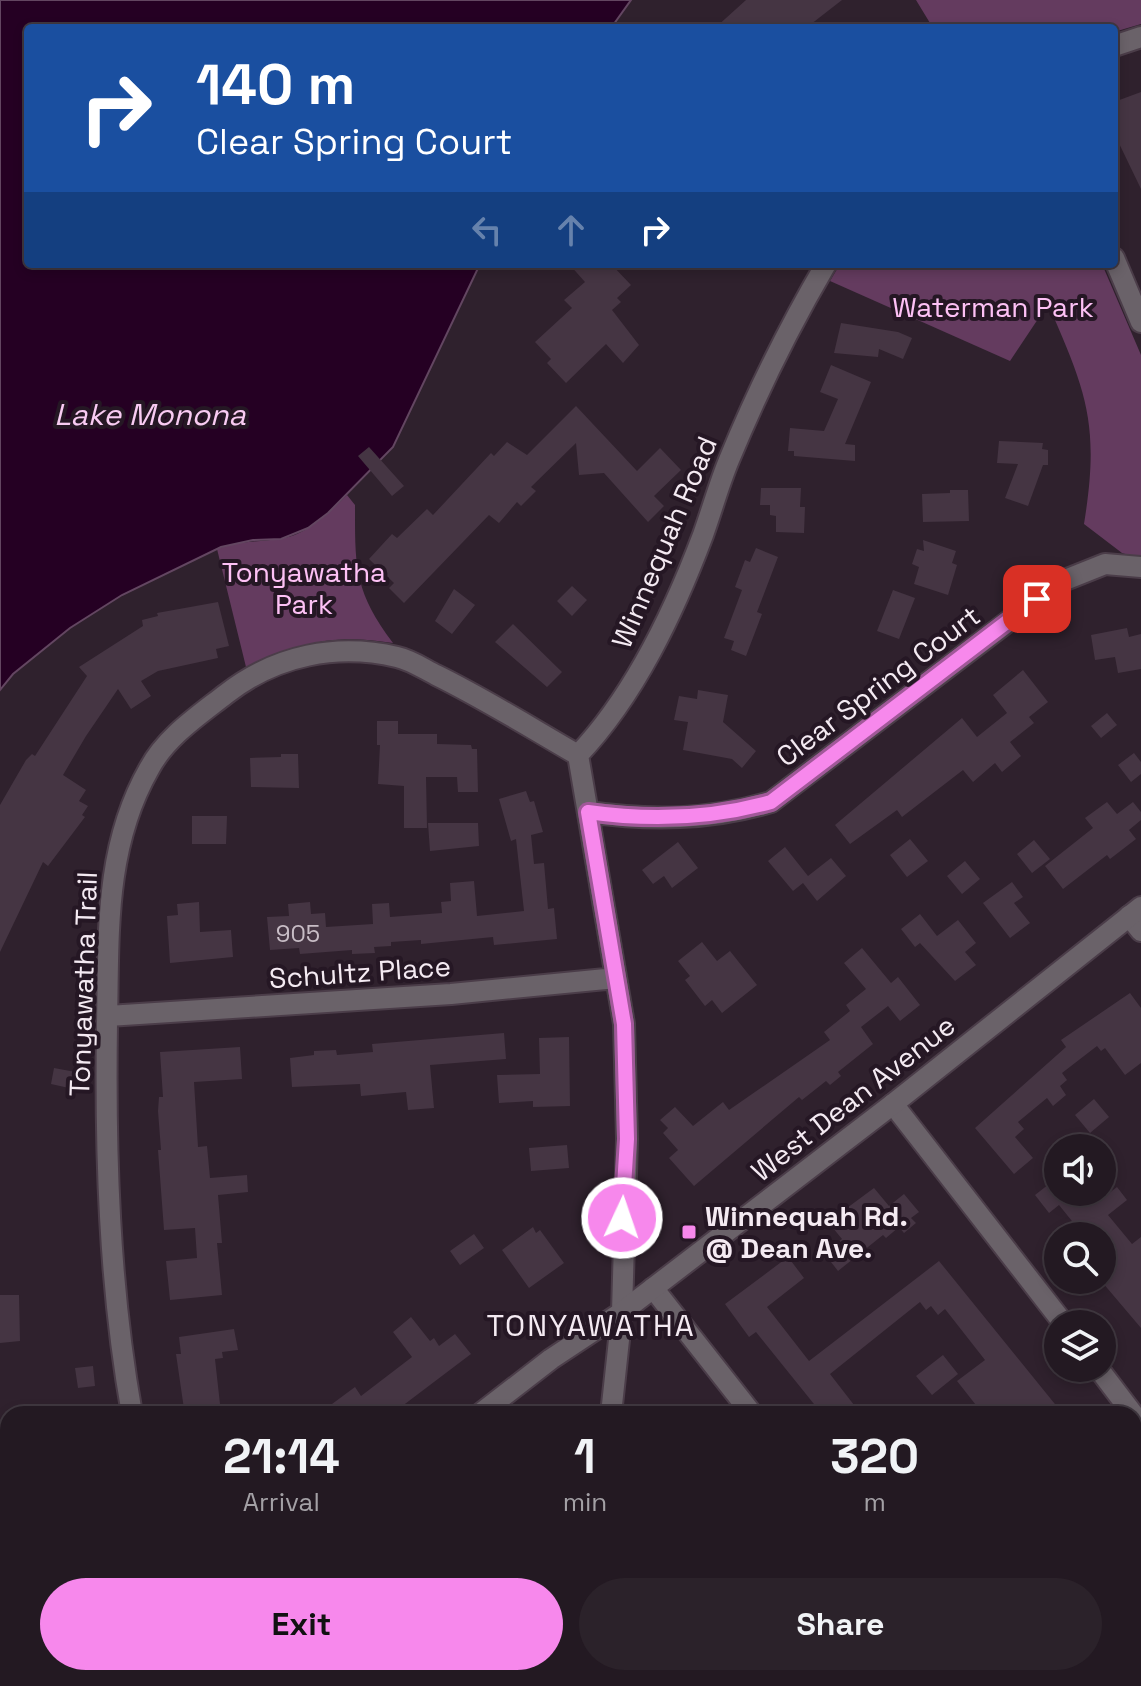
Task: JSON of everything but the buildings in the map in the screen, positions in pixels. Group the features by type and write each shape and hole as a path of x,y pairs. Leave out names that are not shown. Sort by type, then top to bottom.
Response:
{"street":[{"path":"1118,45 1141,37"},
{"path":"1118,267 1141,322"},
{"name":"Winnequah Road","path":"578,755 598,734 641,667 673,607 728,462 785,334 824,268"},
{"name":"Clear Spring Court","path":"588,812 635,819 727,815 771,802 1060,582 1105,564 1141,567"},
{"name":"Tonyawatha Trail","path":"131,1406 116,1283 106,1113 107,936 115,858 126,817 149,767 177,733 235,688 263,672 330,651 356,650 401,658 459,686 578,755"},
{"path":"578,755 624,1024 622,1312 612,1406"},
{"name":"West Dean Avenue","path":"490,1406 551,1359 622,1312 1137,918"},
{"name":"Schultz Place","path":"108,1016 451,994 616,978"},
{"path":"893,1104 1053,1310"},
{"path":"653,1288 746,1406"},
{"path":"1109,1382 1128,1406"}],"green space":[{"path":"916,0 1141,0 1141,24 1118,31 1118,24 931,24"},
{"name":"Waterman Park","path":"838,268 1104,268 1141,355 1141,559 1122,553 1084,524 1091,460 1087,410 1072,362 1048,304 1010,361 830,281"},
{"name":"Tonyawatha Park","path":"347,495 355,505 359,578 371,608 393,643 352,639 317,642 246,667 217,549 289,537 316,523"}],"water":[{"name":"Lake Monona","path":"0,0 631,0 614,24 24,24 24,268 478,268 393,447 328,513 308,528 281,539 253,540 221,547 122,595 70,628 13,674 0,690"}],"place":[{"name":"Winnequah Rd. @ Dean Ave.","path":"689,1232"}],"district":[{"name":"TONYAWATHA","path":"591,1325"}],"route":[{"path":"622,1218 627,1139 624,1024 588,812 635,819 727,815 771,802 1037,599"}]}
